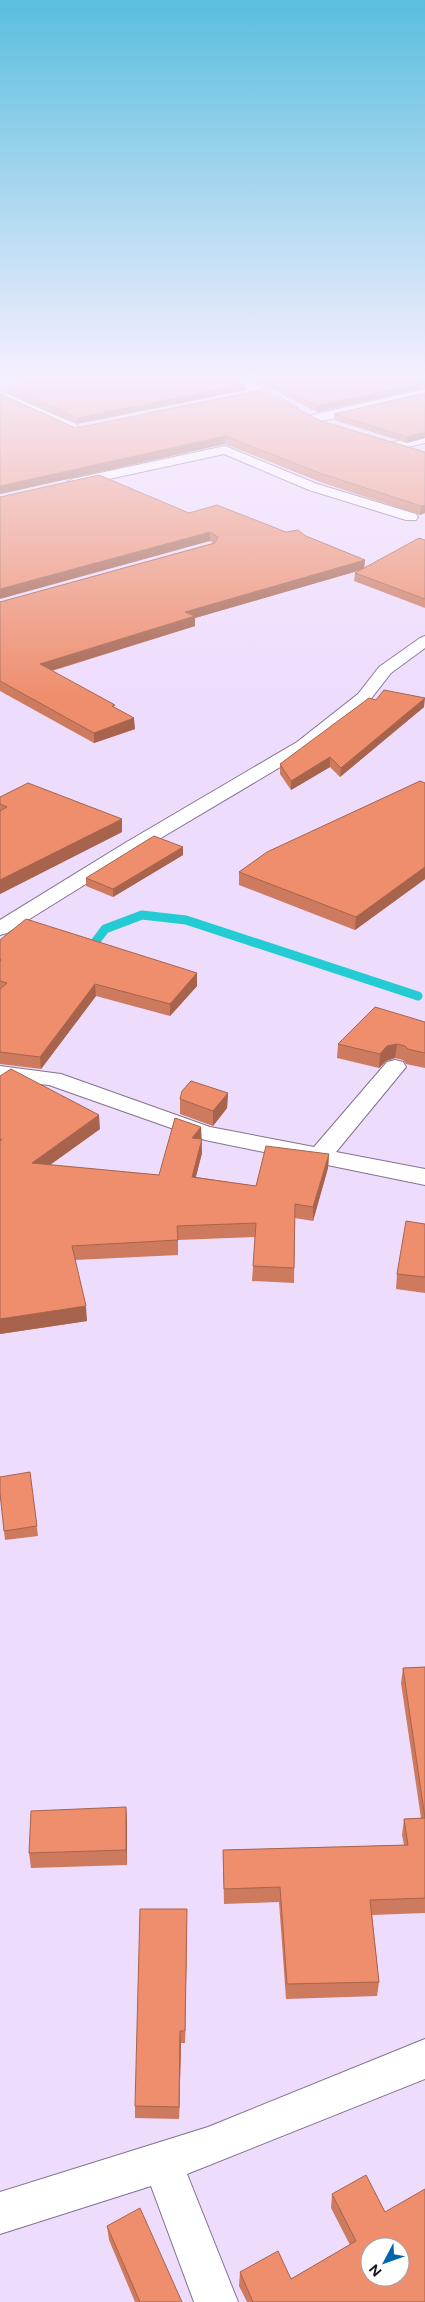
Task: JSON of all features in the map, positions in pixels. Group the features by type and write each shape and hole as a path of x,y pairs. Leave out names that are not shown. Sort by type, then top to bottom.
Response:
{"lane":[{"path":"63,486 79,482"},
{"path":"302,482 411,517"},
{"path":"0,929 170,823 242,783 302,746 364,697 385,670 425,641"},
{"path":"319,1156 395,1067"},
{"path":"0,1073 53,1079 205,1133 425,1177"},
{"path":"0,2213 208,2147 425,2059"},
{"path":"162,2162 216,2302"}],"building":[{"path":"0,482 16,482 0,486"},
{"path":"66,482 117,482 189,513 217,505 286,532 298,530 306,536 365,560 185,612 195,616 40,664 115,705 112,706 134,718 94,733 0,681 0,602 215,543 218,537 210,532 0,589 0,497"},
{"path":"349,482 425,482 425,505 421,506"},
{"path":"419,538 425,540 425,599 355,573"},
{"path":"384,690 425,698 341,768 330,757 291,781 280,764 369,698 376,700"},
{"path":"420,781 425,783 425,867 356,917 239,872 267,852"},
{"path":"28,783 122,819 0,880 0,811 7,807 0,804 0,797"},
{"path":"154,836 183,847 113,889 86,878"},
{"path":"26,919 197,973 170,1004 95,984 40,1057 0,1052 0,989 7,983 0,981 0,940"},
{"path":"375,1007 425,1022 425,1053 397,1044 387,1046 380,1054 338,1044"},
{"path":"11,1069 99,1115 32,1163 159,1175 175,1118 201,1127 192,1138 202,1139 192,1177 256,1186 266,1146 329,1154 313,1207 295,1204 294,1268 253,1266 256,1223 177,1226 178,1240 72,1246 86,1306 0,1319 0,1140 2,1140 0,1139 0,1076"},
{"path":"191,1081 228,1093 213,1111 180,1099 182,1091"},
{"path":"406,1221 425,1224 425,1277 397,1274"},
{"path":"30,1472 37,1526 4,1531 0,1477"},
{"path":"425,1667 425,1818 403,1668"},
{"path":"126,1807 126,1850 29,1853 31,1811"},
{"path":"425,1818 425,1898 370,1900 379,1982 287,1984 280,1887 224,1889 223,1850 408,1845 404,1819"},
{"path":"140,1909 187,1909 185,2031 180,2031 179,2107 135,2106"},
{"path":"366,2175 385,2212 425,2189 425,2302 253,2302 240,2272 278,2251 291,2279 356,2241 332,2194"},
{"path":"140,2208 182,2302 140,2302 107,2226"}],"waterway":[{"path":"87,953 105,929 142,915 186,920 418,996"}]}
